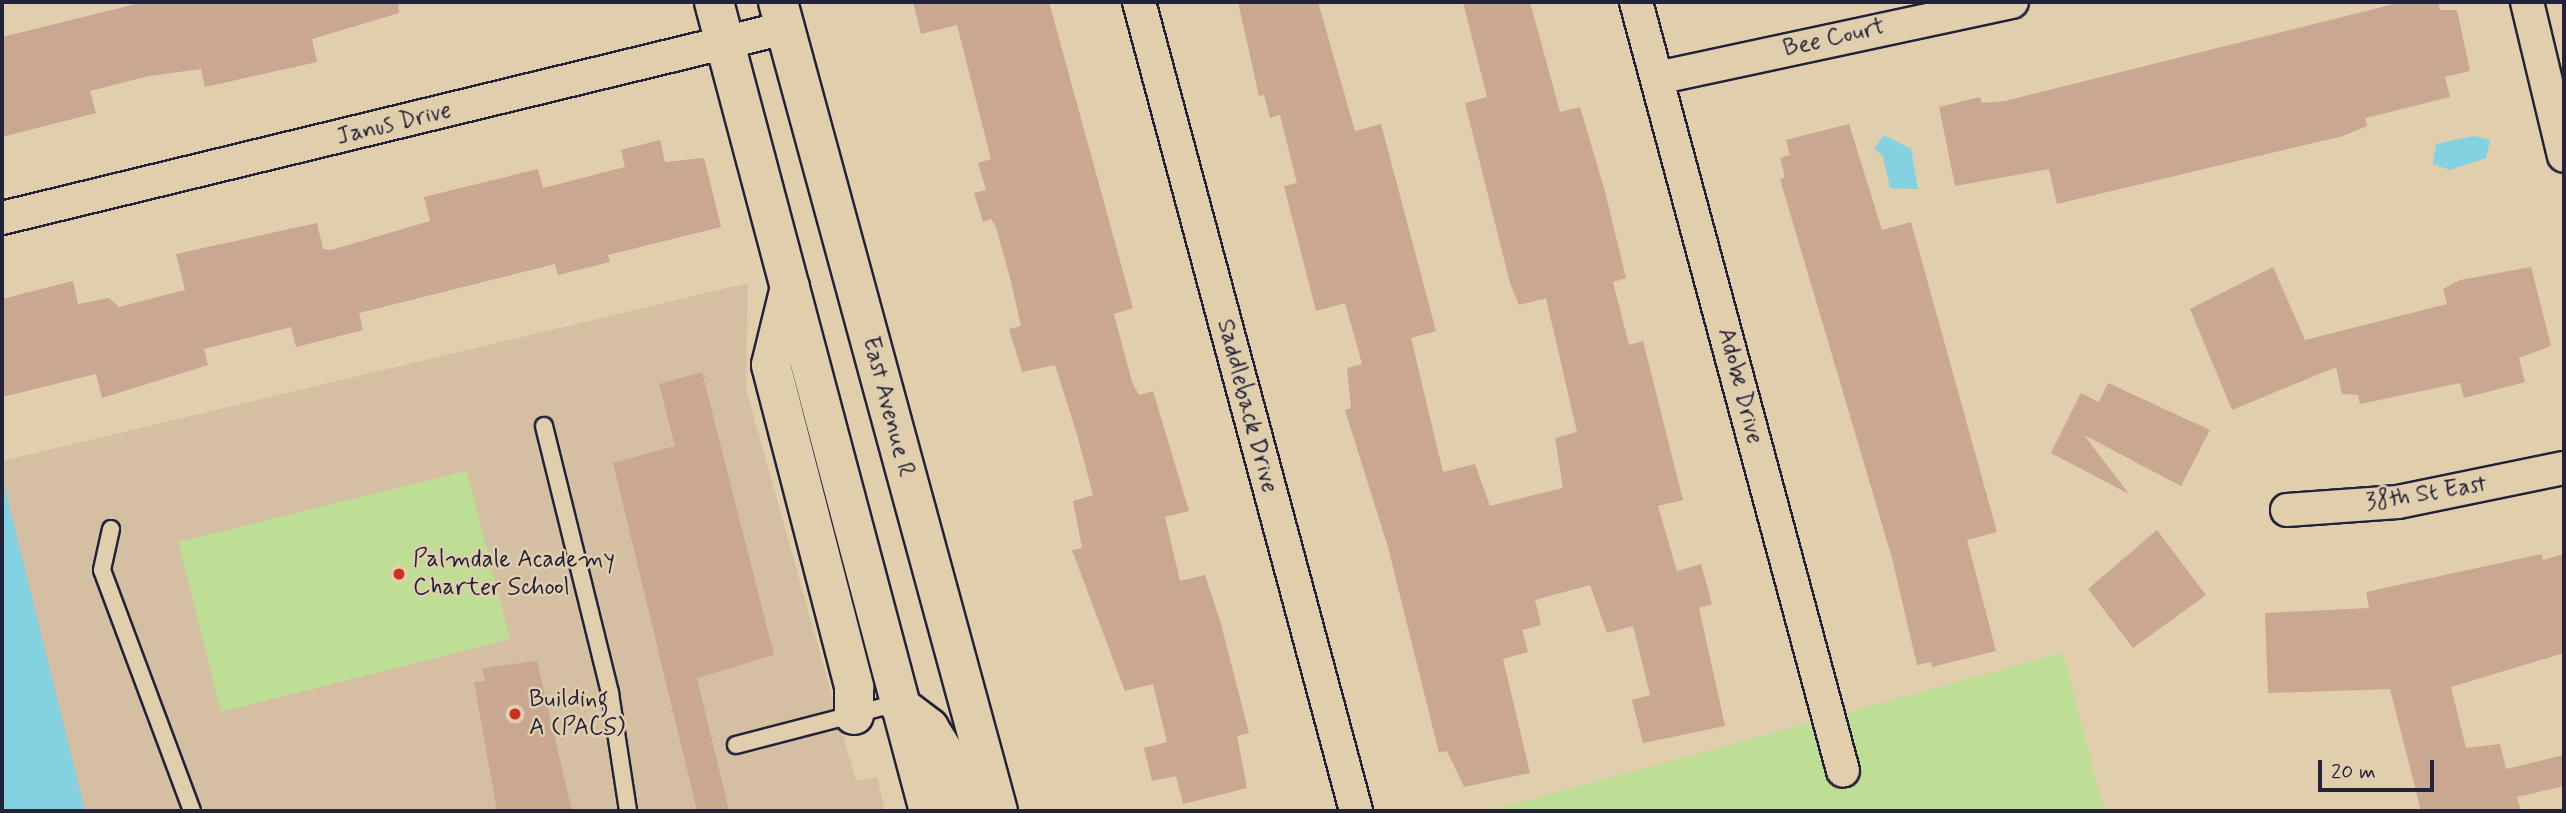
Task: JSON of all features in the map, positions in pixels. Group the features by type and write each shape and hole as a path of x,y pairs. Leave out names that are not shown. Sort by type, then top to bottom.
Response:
{"main road":[{"path":"714,2 791,282 897,703 929,811"},
{"name":"East Avenue R","path":"782,15 998,811"},
{"path":"791,282 771,365 854,687 854,715"},
{"path":"897,703 929,729 949,760 963,811"}],"street":[{"name":"Saddleback Drive","path":"1139,2 1356,811"},
{"name":"Adobe Drive","path":"1636,2 1843,771"},
{"name":"Bee Court","path":"1657,78 2012,2"},
{"path":"2527,2 2564,156"},
{"name":"Janus Drive","path":"2,218 726,44 782,15"},
{"name":"38th St East","path":"2287,510 2398,502 2564,468"}],"lane":[{"path":"544,426 610,693 628,811"},
{"path":"111,528 102,570 192,811"},
{"path":"736,744 897,703"}],"shaded area":[{"name":"Palmdale Academy Charter School","path":"748,283 746,389 856,781 877,777 885,811 2,811 2,461"}],"green space":[{"path":"467,471 510,639 221,712 178,542"},
{"path":"2063,653 2104,811 1490,811"}],"water":[{"path":"1884,135 1911,149 1918,189 1890,188 1883,156 1874,149"},
{"path":"2474,136 2490,140 2486,158 2450,170 2433,164 2436,144"},
{"path":"2,477 74,767 85,811 2,811"}],"building":[{"path":"144,2 398,2 399,13 312,39 317,62 205,87 201,69 149,76 90,91 96,113 2,137 2,37"},
{"path":"913,2 1049,2 1133,308 1114,314 1132,382 1139,395 1153,391 1189,511 1165,517 1180,581 1205,575 1221,624 1249,733 1237,736 1247,788 1183,804 1176,776 1152,781 1144,748 1167,742 1153,684 1125,691 1072,550 1082,548 1073,501 1093,495 1055,365 1022,372 1009,329 1021,326 996,227 991,219 983,222 974,193 986,190 978,163 991,159 957,25 921,34"},
{"path":"1238,2 1318,2 1355,131 1381,124 1436,331 1411,338 1443,472 1475,464 1490,506 1563,488 1555,438 1577,432 1546,298 1519,305 1510,283 1465,103 1487,97 1463,2 1530,2 1560,112 1580,107 1604,188 1626,278 1613,282 1629,345 1643,341 1683,500 1658,506 1677,571 1701,564 1712,604 1699,608 1725,726 1643,743 1632,700 1650,695 1633,626 1607,633 1590,585 1535,600 1541,625 1522,630 1528,652 1503,659 1530,773 1464,787 1447,751 1439,753 1388,547 1345,410 1351,408 1347,368 1362,364 1345,303 1316,311 1284,186 1297,183 1280,115 1270,118 1264,95 1259,96"},
{"path":"2402,2 2438,2 2440,10 2457,10 2470,71 2445,77 2450,97 2366,118 2367,126 2343,136 2057,204 2049,169 1955,186 1939,107 1980,97 1982,103 2005,101"},
{"path":"1849,124 1882,230 1911,222 1997,532 1967,540 1996,651 1932,667 1931,662 1917,665 1892,558 1780,179 1785,177 1780,158 1790,155 1786,140"},
{"path":"660,140 665,162 704,158 721,227 608,255 610,262 558,275 555,264 359,313 363,330 296,347 291,327 204,349 208,365 102,398 96,374 2,397 2,299 73,281 78,304 109,298 119,307 185,290 176,254 317,223 323,249 331,250 430,221 424,197 538,169 543,188 625,167 621,150"},
{"path":"2273,267 2305,340 2447,304 2443,289 2460,280 2531,267 2551,346 2519,358 2525,382 2464,398 2460,383 2360,404 2358,395 2342,394 2336,367 2232,410 2190,309"},
{"path":"702,372 774,655 697,678 729,811 697,811 613,463 675,446 659,384"},
{"path":"2108,383 2210,430 2181,486 2084,435 2129,494 2051,453 2081,393 2099,402"},
{"path":"2157,530 2206,595 2133,648 2088,589"},
{"path":"2542,554 2543,560 2564,554 2564,653 2451,687 2466,748 2500,744 2506,769 2564,755 2564,786 2517,797 2521,811 2421,811 2390,689 2268,693 2265,613 2369,608 2366,592"},
{"name":"Building A (PACS)","path":"537,661 572,811 497,811 474,682 485,681 482,668"}],"place":[{"name":"Palmdale Academy Charter School","path":"399,574"},
{"name":"Building A (PACS)","path":"515,714"}]}
